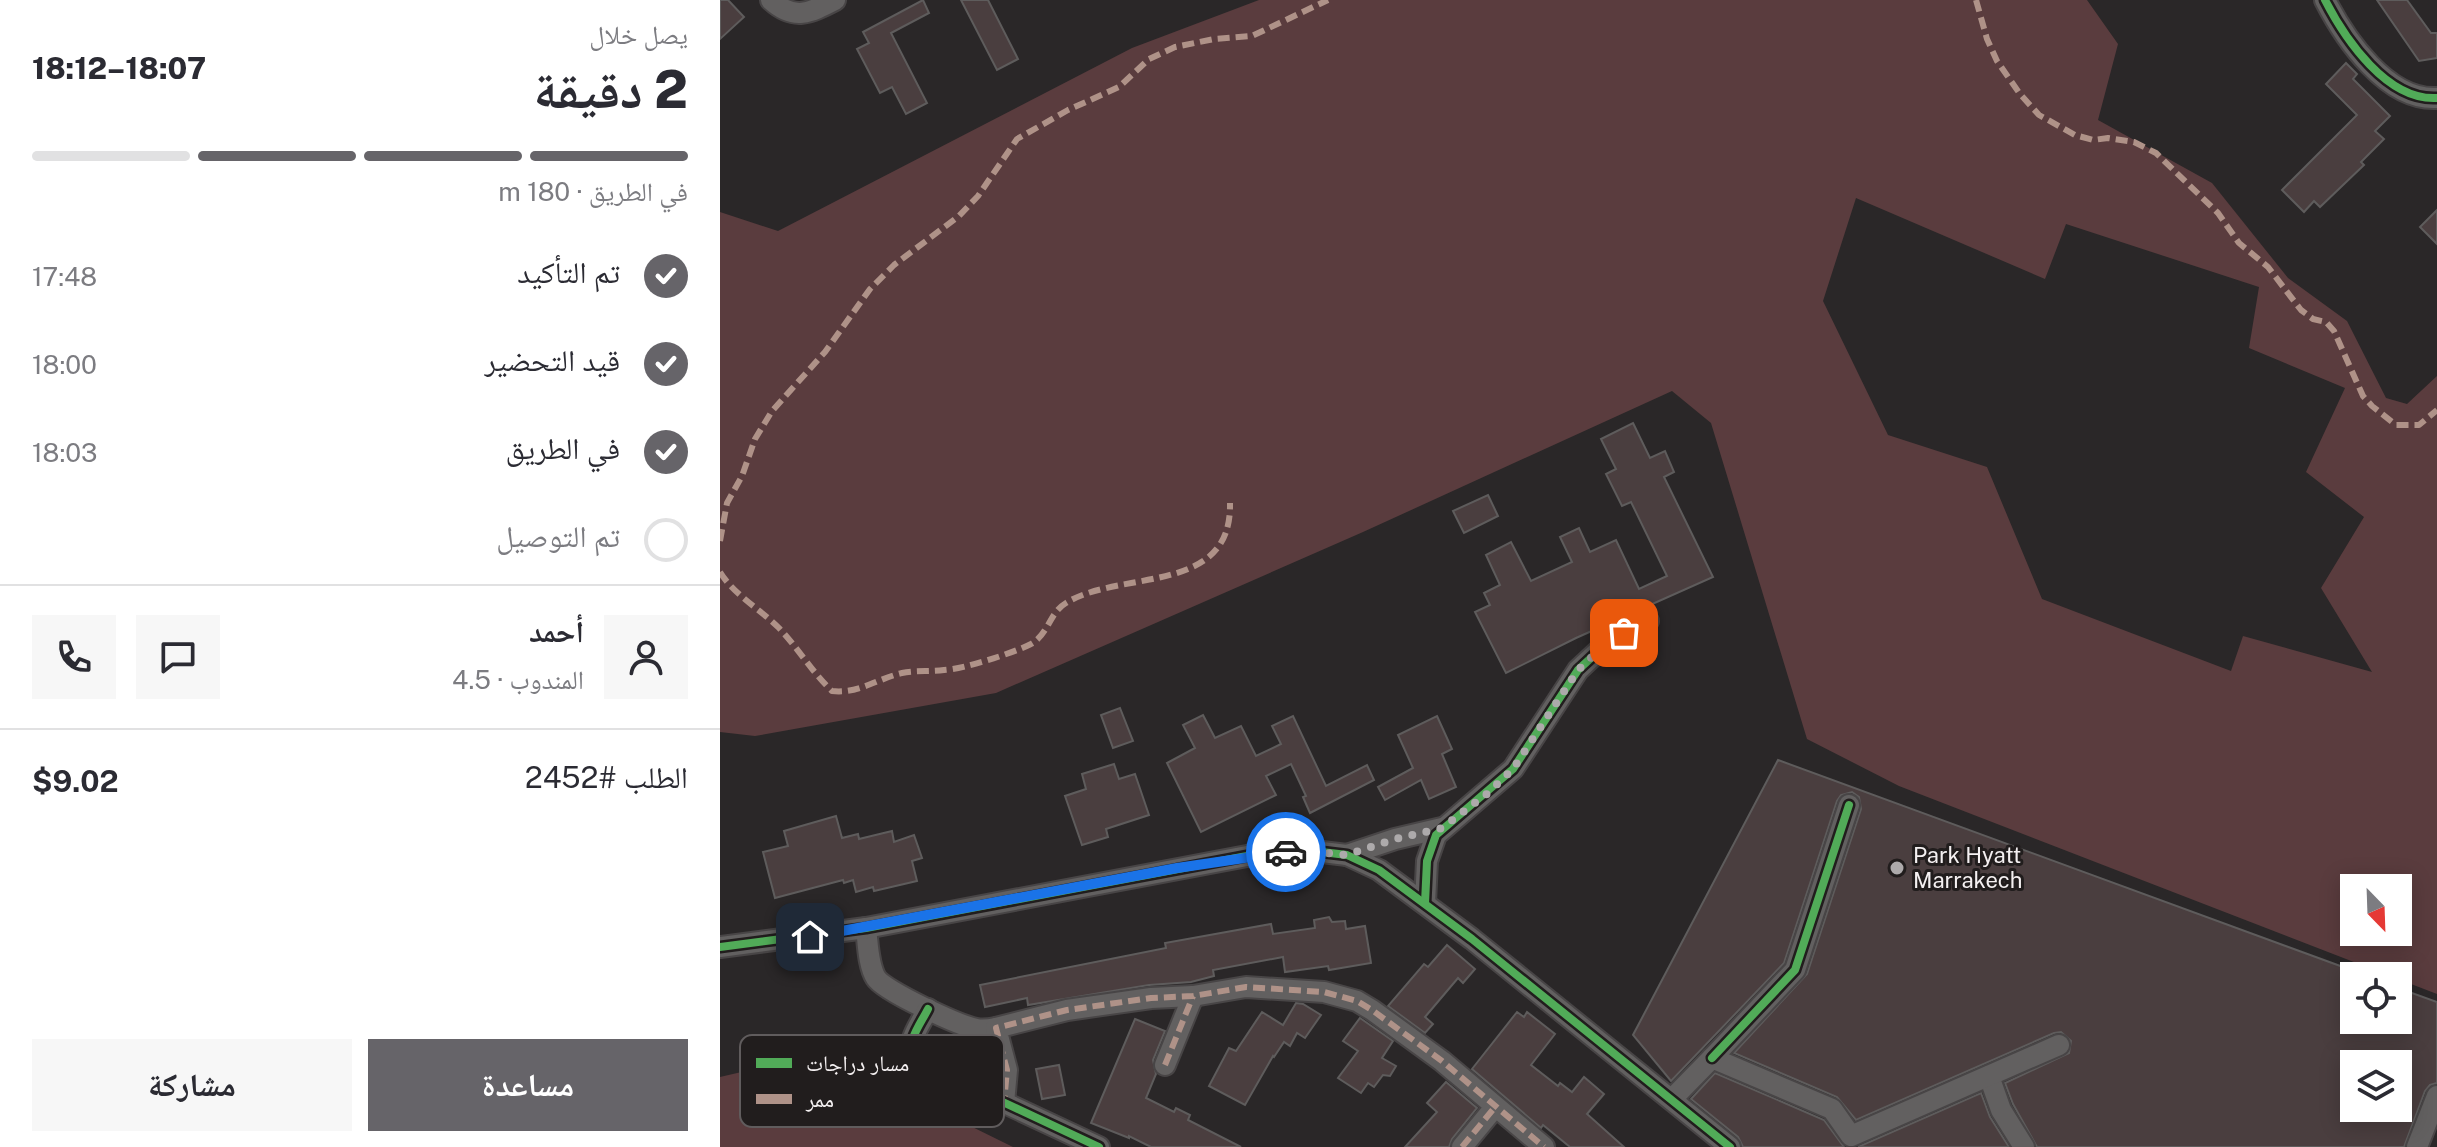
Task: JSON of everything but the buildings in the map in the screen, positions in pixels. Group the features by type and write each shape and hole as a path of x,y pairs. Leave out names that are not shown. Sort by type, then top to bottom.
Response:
{"street":[{"path":"771,0 789,13 802,14 835,0"},
{"path":"2325,0 2346,36 2369,65 2401,88 2420,97 2437,98"},
{"path":"1425,903 1428,853 1436,835 1513,769 1585,663 1606,644 1648,621"},
{"path":"1672,1099 1795,970 1849,805"},
{"path":"1347,855 1442,828"},
{"path":"1403,837 1428,853"},
{"path":"720,947 866,928 1247,856 1307,851 1347,855 1379,870 1425,903 1730,1147"},
{"path":"866,928 876,979 887,988 952,1021 978,1029 996,1028 1104,1004 1193,996 1246,987 1324,992 1357,1001 1442,1061 1544,1147"},
{"path":"1165,1065 1193,996"},
{"path":"915,1035 928,1009"},
{"path":"996,1028 998,1035"},
{"path":"1712,1058 1832,1109 1843,1142 2059,1045"},
{"path":"1004,1059 1007,1070 1004,1103 1099,1147"},
{"path":"1989,1076 2001,1110 2024,1147"},
{"path":"2417,1147 2437,1096"},
{"path":"1462,1147 1495,1107"}],"shaded area":[{"path":"1259,0 2087,0 2118,44 2098,120 2212,183 2288,278 2347,321 2386,398 2407,404 2437,376 2437,994 2412,984 2412,962 2354,962 1899,786 1807,739 1711,423 1672,391 1363,532 996,693 755,736 720,732 720,212 778,231 1132,48","holes":["1856,198 2045,279 2066,224 2259,287 2249,348 2345,388 2306,472 2364,517 2321,588 2372,672 2243,636 2231,671 2042,599 1987,467 1888,435 1823,301"]},
{"path":"740,1072 740,1127 972,1127 1013,1147 720,1147 720,1077"}],"marked path":[{"path":"720,541 727,503 742,476 755,439 772,411 825,352 870,289 894,265 959,216 978,196 1017,139 1068,110 1119,87 1149,59 1175,47 1214,39 1252,36 1328,0"},
{"path":"1976,0 1997,61 2039,115 2075,135 2093,140 2108,138 2134,142 2156,153 2218,213 2239,243 2268,267 2301,310 2313,319 2326,322 2334,331 2363,396 2372,406 2396,425 2419,425 2437,410"},
{"path":"720,572 740,595 779,628 832,691 850,690 902,673 953,669 1013,652 1037,640 1066,603 1089,593 1193,567 1213,553 1226,533 1230,503"},
{"path":"998,1035 996,1028 1067,1010 1151,998 1193,996 1246,987 1324,992 1357,1001 1372,1010 1442,1061 1544,1147"},
{"path":"1165,1065 1193,996"},
{"path":"1004,1059 1007,1070 1004,1103"},
{"path":"1004,1103 1008,1105"},
{"path":"1462,1147 1495,1107"}],"cycle path":[{"path":"2325,0 2356,49 2385,79 2419,96 2437,98"},
{"path":"1425,903 1427,861 1436,835 1513,769 1578,670 1606,644 1648,621"},
{"path":"1712,1058 1795,970 1849,805"},
{"path":"720,947 866,928 1247,856 1278,852 1347,855 1379,870 1472,939 1730,1147"},
{"path":"915,1035 928,1009"},
{"path":"1004,1103 1099,1147"}],"way so far":[{"path":"1286,852 1347,855 1442,828 1488,793 1513,769 1578,670 1606,644 1624,633"}],"place":[{"name":"Park Hyatt Marrakech","path":"1897,868"}],"route":[{"path":"810,937 1177,868 1286,852"}]}
